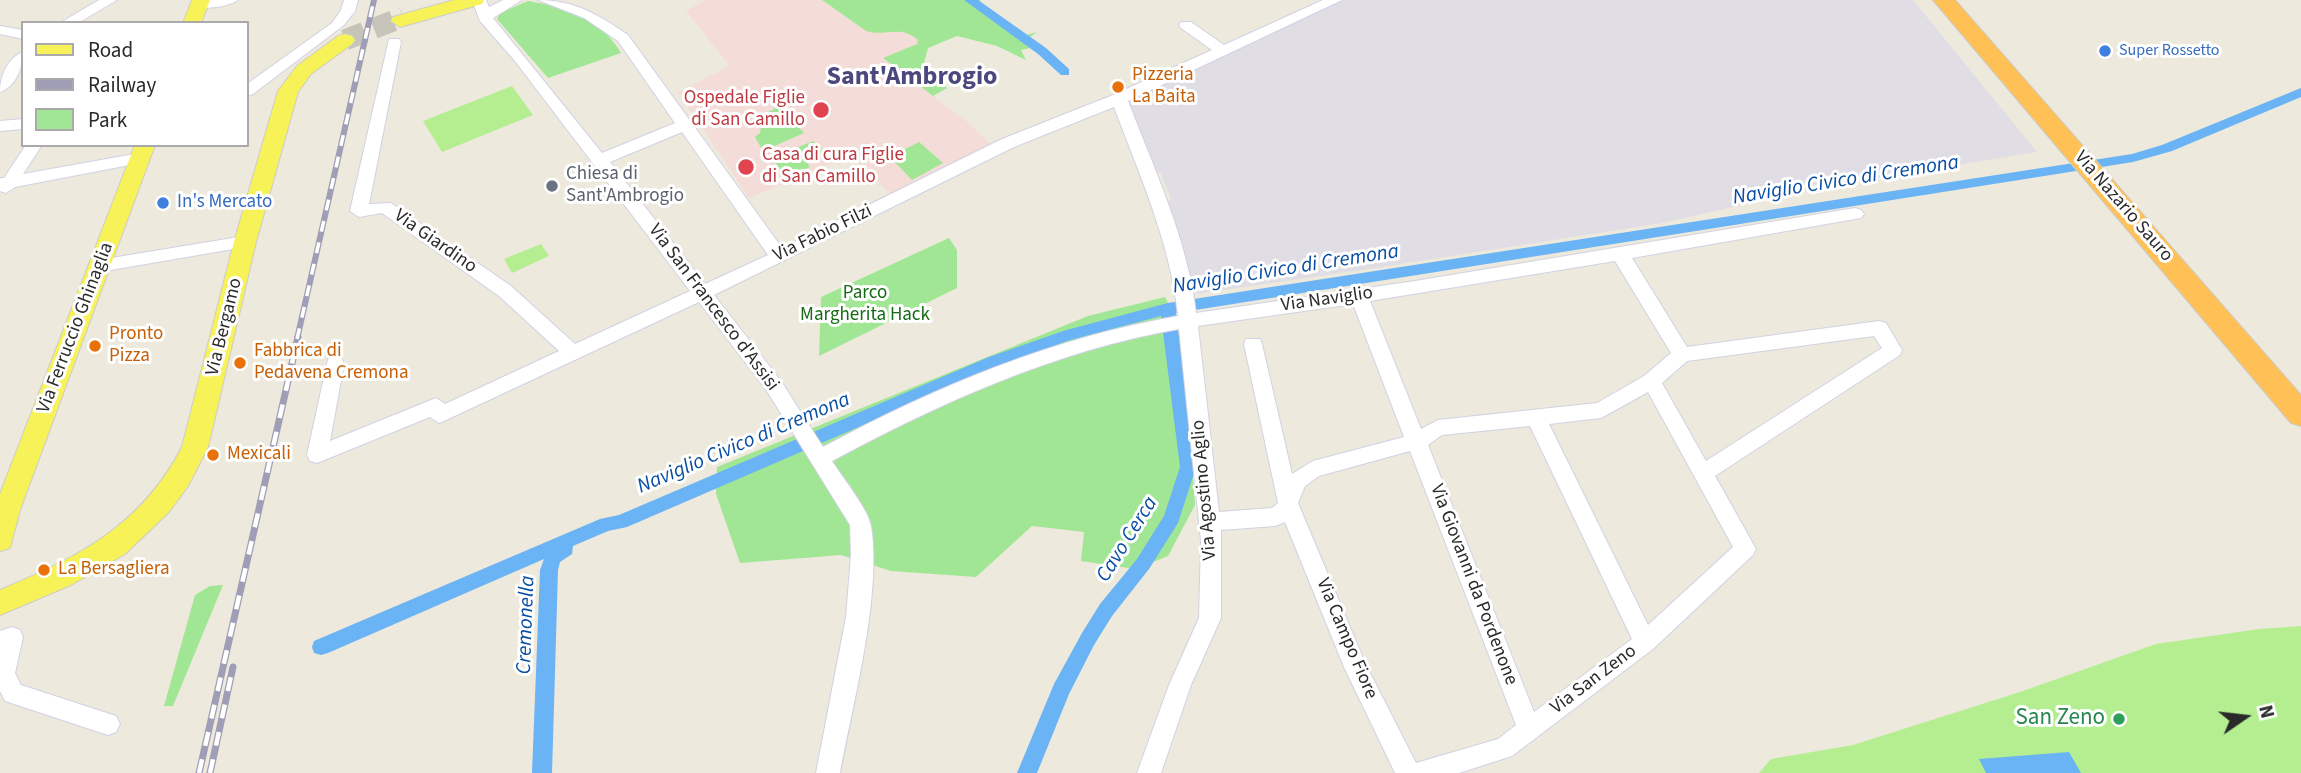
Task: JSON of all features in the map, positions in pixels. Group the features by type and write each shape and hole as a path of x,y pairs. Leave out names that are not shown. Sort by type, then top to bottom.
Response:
{"highway":[{"path":"1935,0 1995,58"},
{"name":"Via Nazario Sauro","path":"1944,0 2090,162 2138,207 2301,396"},
{"name":"Via Nazario Sauro","path":"1964,5 2090,162 2301,415"}],"main road":[{"path":"445,0 401,19 477,0"},
{"path":"193,21 200,2"},
{"name":"Via Bergamo","path":"0,603 95,561 128,537 160,507 184,473 195,447 245,242 288,91 339,30"},
{"name":"Via Ferruccio Ghinaglia","path":"0,540 4,517 142,152"}],"street":[{"path":"71,21 110,0"},
{"path":"200,2 232,0"},
{"path":"248,90 339,30 351,0"},
{"name":"Via San Francesco d'Assisi","path":"477,0 485,18 600,160 774,386 860,524 860,587 828,773"},
{"path":"485,18 492,11 516,0"},
{"path":"545,0 589,15 623,38 779,257"},
{"path":"1294,0 1315,10"},
{"name":"Via Fabio Filzi","path":"335,364 317,455 436,406 439,415 779,257 1008,143 1119,99 1335,0"},
{"path":"1186,25 1223,51"},
{"path":"0,30 21,35"},
{"name":"Via Giardino","path":"394,42 359,211 385,207 505,291 572,352"},
{"path":"0,87 21,60"},
{"path":"1119,99 1163,216 1185,296"},
{"path":"0,126 21,124"},
{"path":"600,160 685,125"},
{"path":"0,197 5,182 32,147"},
{"path":"5,182 142,152"},
{"name":"Via Naviglio","path":"820,458 942,397 1031,361 1092,342 1155,327 1855,214"},
{"path":"99,266 245,242"},
{"path":"1620,254 1682,355"},
{"name":"Via Agostino Aglio","path":"1149,773 1180,685 1210,618 1212,541 1185,296"},
{"name":"Via Giovanni da Pordenone","path":"1359,296 1529,729"},
{"path":"1209,522 1275,517 1285,511 1297,481 1313,469 1418,441 1437,428 1601,410 1651,381 1682,355 1879,328 1893,350 1703,473 1651,381"},
{"name":"Via Campo Fiore","path":"1253,344 1288,503 1355,667 1408,773"},
{"path":"1536,417 1645,642"},
{"name":"Via San Zeno","path":"1419,773 1504,748 1645,642 1745,549 1703,473"},
{"path":"0,640 12,637 1,675 13,693 108,724"}],"shaded area":[{"name":"Ospedale Figlie di San Camillo","path":"705,0 822,0 866,31 902,30 911,33 918,40 917,44 884,59 970,124 992,146 892,195 854,158 838,165 835,162 749,198 678,92 730,66 686,11"},
{"path":"1342,0 1913,0 2037,152 1826,186 1662,223 1195,294 1165,205 1171,198 1160,172 1153,173 1124,101"}],"green space":[{"path":"822,0 980,0 982,5 1023,36 1037,32 1023,42 1030,48 1021,50 1026,60 997,46 957,36 928,48 924,63 947,88 933,96 883,58 917,44 918,40 905,33 866,31"},
{"path":"528,1 581,16 604,31 621,53 548,78 497,19 500,13"},
{"path":"512,86 533,115 442,152 423,121"},
{"path":"780,106 804,133 763,151 755,137 760,133 761,126 752,120"},
{"path":"813,141 825,154 806,161 810,167 786,177 772,158"},
{"path":"919,142 943,163 912,180 890,157"},
{"name":"Parco Margherita Hack","path":"949,238 957,250 957,288 819,356 821,297"},
{"path":"541,244 549,256 512,273 504,259"},
{"path":"1165,297 1182,329 1195,505 1168,556 1135,569 1081,561 1084,532 1032,526 976,577 891,571 841,555 740,563 716,494 717,467 1088,316"},
{"path":"223,585 173,706 164,706 195,595 210,586"},
{"name":"San Zeno","path":"2301,626 2301,773 1759,773 1771,759 1853,745 2020,692 2156,644 2259,629"}],"water":[{"path":"2069,752 2081,773 1986,773 1979,759"}],"waterway":[{"path":"970,0 1042,51 1065,72"},
{"name":"Naviglio Civico di Cremona","path":"321,647 606,524 621,522 940,383 1078,332 1168,309 2133,158 2167,148 2301,92"},
{"name":"Cavo Cerca","path":"1027,773 1061,690 1088,639 1106,610 1143,564 1172,518 1188,467 1168,312"},
{"name":"Cremonella","path":"542,773 549,570 554,557 566,549"}],"tunnel":[{"path":"345,40 403,17"}],"railway":[{"path":"297,339 374,0"},
{"path":"199,773 298,337"},
{"path":"210,773 233,667"}],"place":[{"name":"Super Rossetto","path":"2105,51"},
{"name":"Pizzeria La Baita","path":"1118,87"},
{"name":"Ospedale Figlie di San Camillo","path":"821,110"},
{"name":"Casa di cura Figlie di San Camillo","path":"746,167"},
{"name":"Chiesa di Sant'Ambrogio","path":"552,186"},
{"name":"In's Mercato","path":"163,203"},
{"name":"Pronto Pizza","path":"95,346"},
{"name":"Fabbrica di Pedavena Cremona","path":"240,363"},
{"name":"Mexicali","path":"213,455"},
{"name":"La Bersagliera","path":"44,570"},
{"name":"San Zeno","path":"2119,719"}],"district":[{"name":"Sant'Ambrogio","path":"912,78"}]}
